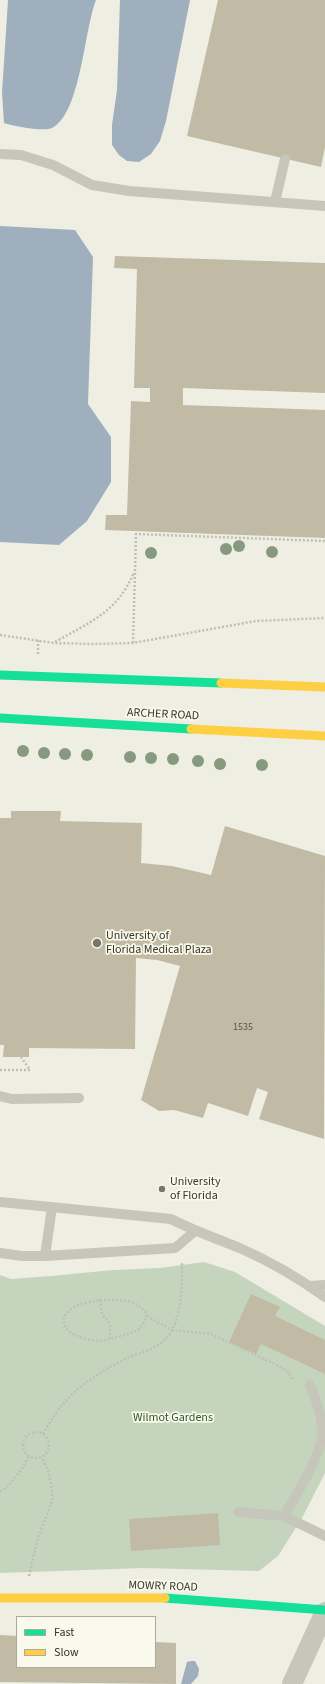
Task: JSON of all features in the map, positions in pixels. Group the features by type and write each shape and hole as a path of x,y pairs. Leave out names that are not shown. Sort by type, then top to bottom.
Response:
{"main road":[{"path":"0,675 325,687"},
{"name":"ARCHER ROAD","path":"0,718 325,736"},
{"name":"MOWRY ROAD","path":"0,1598 164,1598 325,1611"}],"street":[{"path":"292,1684 325,1611"}],"lane":[{"path":"0,154 21,155 53,165 92,185 129,191 325,206"},
{"path":"275,202 285,159"},
{"path":"0,1096 12,1099 78,1098"},
{"path":"0,1202 171,1219 195,1231 243,1250 309,1286 325,1297"},
{"path":"45,1256 52,1207"},
{"path":"0,1253 22,1256 45,1256 175,1248 195,1231"},
{"path":"309,1286 325,1285"},
{"path":"284,1516 311,1468 323,1434 319,1409 310,1385"},
{"path":"238,1512 284,1516 325,1536"}],"path":[{"path":"133,643 136,534 325,541"},
{"path":"54,643 113,606 124,594 135,570"},
{"path":"0,634 54,643 133,643 256,621 325,618"},
{"path":"38,640 38,656"},
{"path":"0,1070 30,1070 21,1057"},
{"path":"43,1434 62,1403 76,1389 93,1377 130,1357 147,1352 164,1340 172,1330 179,1304 182,1257"},
{"path":"147,1316 143,1326 136,1331 100,1341 85,1339 70,1333 65,1328 64,1320 70,1309 83,1303 100,1300 119,1300 134,1303 143,1308 147,1316 172,1330 204,1332 219,1337 288,1372 295,1387"},
{"path":"100,1300 102,1314 110,1324 110,1338"},
{"path":"34,1433 43,1434 48,1441 48,1450 42,1457 33,1458 26,1454 23,1445 26,1437 34,1433"},
{"path":"0,1492 15,1479 29,1456"},
{"path":"29,1582 30,1566 38,1537 53,1499 49,1473 42,1457"}],"green space":[{"name":"Wilmot Gardens","path":"204,1262 235,1272 325,1326 325,1473 302,1518 278,1556 259,1571 143,1568 0,1573 0,1275 11,1279 113,1270 160,1268"}],"water":[{"path":"8,0 96,0 76,89 62,119 52,128 36,129 4,123 2,93"},
{"path":"120,0 190,0 166,121 160,141 151,154 139,162 127,161 119,155 112,145 112,125 117,90"},
{"path":"0,226 75,230 93,257 88,404 111,437 111,482 87,521 59,545 0,542"},
{"path":"195,1661 199,1669 198,1676 191,1684 181,1684 187,1662"}],"building":[{"path":"218,0 325,0 325,147 321,167 187,136"},
{"path":"115,256 325,263 325,393 183,388 183,405 325,410 325,538 105,530 106,515 127,515 131,401 150,402 150,388 134,388 137,269 114,268"},
{"path":"11,811 61,811 60,821 142,823 141,863 172,866 211,875 225,826 325,856 324,1139 259,1119 268,1092 257,1088 248,1116 208,1103 203,1118 174,1110 159,1111 141,1100 180,966 157,960 136,958 135,1049 29,1048 29,1057 3,1057 4,1045 0,1045 0,818 11,818"},
{"path":"251,1294 280,1307 275,1316 325,1340 325,1374 261,1344 256,1354 229,1342"},
{"path":"218,1513 220,1545 131,1551 129,1519"},
{"path":"0,1635 16,1636 16,1668 156,1668 156,1642 176,1643 176,1684 0,1682"}],"traffic: fast":[{"path":"0,675 221,683"},
{"path":"0,718 191,729"},
{"path":"165,1598 325,1610"}],"traffic: slow":[{"path":"221,683 325,687"},
{"path":"191,729 325,736"},
{"path":"0,1598 165,1598"}],"place":[{"name":"University of Florida Medical Plaza","path":"97,943"},
{"name":"University of Florida","path":"162,1189"}]}
